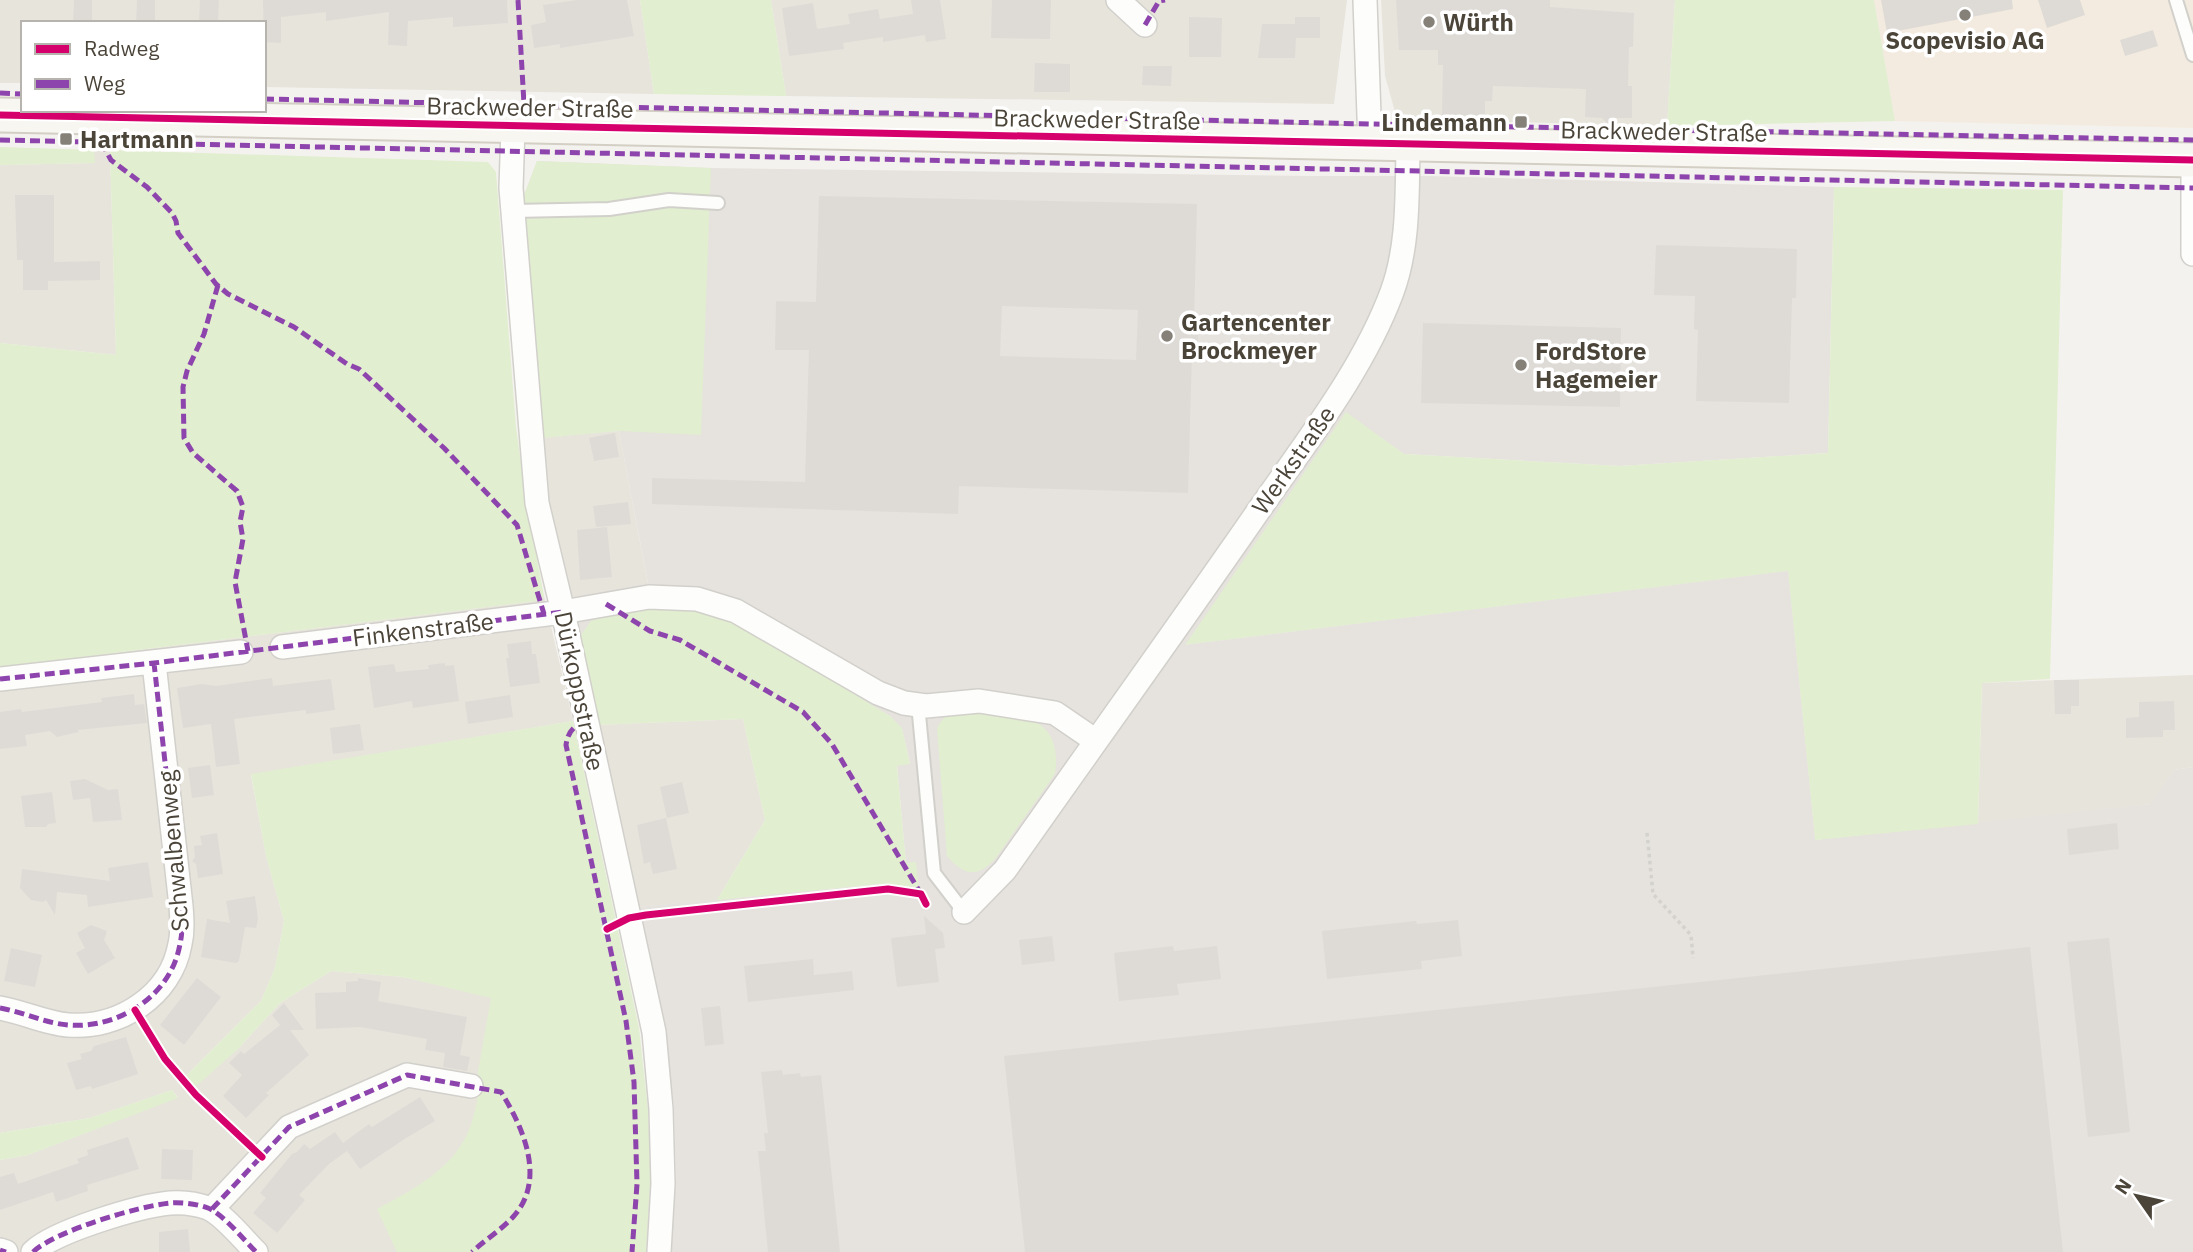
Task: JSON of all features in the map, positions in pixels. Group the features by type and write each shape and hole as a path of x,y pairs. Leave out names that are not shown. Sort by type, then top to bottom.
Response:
{"street":[{"path":"1118,0 1145,26"},
{"path":"1365,0 1370,145"},
{"name":"Brackweder Straße","path":"0,115 2193,160"},
{"name":"Dürkoppstraße","path":"513,127 511,188 537,503 654,1032 662,1121 663,1184 659,1252"},
{"name":"Werkstraße","path":"964,912 1005,870 1330,408 1358,363 1392,292 1405,233 1408,145"},
{"path":"2193,160 2193,254"},
{"path":"563,612 649,597 697,599 736,611 878,693 918,704 979,701 1055,713 1096,741"},
{"name":"Finkenstraße","path":"282,647 563,612"},
{"path":"0,679 241,652"},
{"name":"Schwalbenweg","path":"0,1008 68,1025 116,1020 135,1010 155,991 172,968 180,947 182,927 154,663"},
{"path":"212,1209 289,1127 407,1075 471,1086"},
{"path":"33,1252 62,1234 144,1207 173,1203 200,1205 212,1209 256,1252"},
{"path":"0,1251 6,1252"}],"lane":[{"path":"2176,0 2193,55"},
{"path":"513,211 609,209 669,200 718,203"},
{"path":"918,704 934,873 964,912"}],"path":[{"path":"1647,834 1653,894 1691,936 1693,958"},
{"path":"135,1010 164,1059 196,1096 262,1157"}],"shaded area":[{"path":"0,0 640,0 654,94 266,87 266,21 21,21 21,83 0,83"},
{"path":"771,0 1347,0 1334,104 786,96"},
{"path":"1381,0 1675,0 1667,126 1397,119 1385,76"},
{"path":"1874,0 2193,0 2193,128 1895,121"},
{"path":"94,150 110,150 116,355 0,343 0,165 94,163"},
{"path":"537,161 711,168 1429,176 1834,187 1828,453 1620,466 1404,454 1346,413 1186,645 1788,571 1815,840 2151,804 2174,770 2193,767 2193,1252 671,1252 676,1182 674,1108 664,1028 636,907 879,884 918,888 906,863 897,765 910,763 902,729 890,716 834,684 580,653 565,593 575,597 648,583 619,431 541,438 523,198"},
{"path":"1198,181 1304,185 1327,211 1321,393 1283,393 1281,446 1228,445 1226,485 1232,494 1245,502 1218,540 1204,530 1185,530 1182,581 1179,589 1104,696 1085,706 988,689 962,689 962,673 934,672 941,513 958,500 1199,506 1206,313 1194,312"},
{"path":"619,431 648,584 575,597 565,593 549,509 541,438"},
{"path":"655,506 841,513 838,638 821,637 817,646 733,598 711,591 667,585 657,578 653,568"},
{"path":"1788,571 1815,840 1706,849 1003,925 996,906 1184,645"},
{"path":"544,596 573,721 251,775 266,856 284,921 275,968 261,1001 186,1076 237,1050 280,1003 331,971 403,977 491,997 648,1110 650,1182 646,1252 0,1252 0,1160 28,1155 178,1097 172,1090 90,1118 0,1133 0,667 536,601"},
{"path":"2193,675 2193,767 2174,770 2152,804 1978,824 1982,683"},
{"path":"743,719 765,820 717,900 636,907 596,725"}],"green space":[{"path":"640,0 771,0 786,96 654,94"},
{"path":"1675,0 1874,0 1895,121 1667,126"},
{"path":"0,147 94,150 95,163 0,165"},
{"path":"110,150 488,162 496,172 516,427 527,507 544,596 536,601 0,667 0,343 116,355"},
{"path":"537,161 711,168 701,435 619,431 541,438 523,198"},
{"path":"1834,187 2063,190 2050,679 1982,683 1978,824 1815,840 1788,571 1185,645 1346,412 1404,454 1620,466 1828,453"},
{"path":"647,608 696,608 733,621 890,716 902,728 910,764 897,766 906,863 916,862 919,888 879,884 717,900 765,820 743,719 596,725 580,653 581,635 590,622 605,613"},
{"path":"970,707 1019,715 1032,720 1052,738 1056,754 1055,774 995,859 976,872 965,871 947,856 937,729 950,713"},
{"path":"573,721 639,1028 648,1110 650,1182 646,1252 397,1252 377,1209 437,1172 460,1147 477,1103 476,1083 491,998 403,977 331,971 280,1003 237,1050 194,1088 186,1076 261,1001 275,968 284,921 266,856 251,774"},
{"path":"172,1090 178,1098 28,1155 0,1160 0,1133 90,1118"}],"building":[{"path":"74,0 92,0 92,21 73,21"},
{"path":"137,0 155,0 155,21 136,21"},
{"path":"200,0 219,0 218,21 199,21"},
{"path":"263,0 507,0 508,23 453,27 453,17 408,21 407,46 388,45 389,12 326,21 326,12 281,17 281,43 266,42 266,21 264,21"},
{"path":"577,0 627,0 634,36 560,48 560,44 534,48 531,25 546,22 543,5"},
{"path":"911,0 940,0 946,39 926,42 925,35 883,42 883,37 843,43 844,49 789,56 782,8 813,3 817,29 850,24 848,14 878,9 880,19 913,14"},
{"path":"992,0 1051,0 1050,39 991,38"},
{"path":"1396,0 1550,0 1550,7 1634,13 1633,47 1629,47 1628,86 1632,86 1632,118 1615,118 1609,125 1602,118 1585,117 1586,89 1493,86 1492,101 1485,101 1485,116 1442,115 1443,65 1438,65 1438,50 1399,50"},
{"path":"1881,0 2012,0 2013,9 1887,33"},
{"path":"2038,0 2080,0 2085,15 2047,28"},
{"path":"1189,17 1222,18 1221,57 1189,57"},
{"path":"1295,17 1320,17 1320,38 1296,38 1295,58 1258,58 1262,24 1295,24"},
{"path":"2153,30 2158,46 2125,56 2120,40"},
{"path":"1035,63 1070,64 1070,92 1034,92"},
{"path":"1143,66 1172,66 1171,86 1142,85"},
{"path":"15,195 54,195 54,262 100,261 100,280 48,281 48,290 23,290 23,260 17,260"},
{"path":"819,196 1197,204 1194,321 1198,321 1198,337 1197,353 1192,353 1188,493 959,486 958,514 652,504 652,478 805,482 809,350 775,350 776,301 816,302","holes":["1002,306 1138,310 1136,360 1000,356"]},
{"path":"1656,245 1797,249 1796,298 1792,298 1789,403 1696,401 1698,330 1694,329 1695,296 1654,295"},
{"name":"FordStore Hagemeier","path":"1423,323 1621,328 1620,407 1421,403"},
{"path":"615,433 619,457 594,461 589,438"},
{"path":"628,502 631,524 596,527 593,506"},
{"path":"607,527 612,577 580,580 577,530"},
{"path":"531,641 532,654 536,654 540,683 510,687 507,644"},
{"path":"445,663 445,666 454,665 459,701 413,708 412,701 374,708 368,667 394,664 396,672 429,669 428,665"},
{"path":"272,678 273,686 331,679 335,710 306,714 306,710 234,719 240,764 216,767 211,724 183,728 177,688"},
{"path":"2054,680 2079,680 2079,706 2071,706 2071,714 2055,714"},
{"path":"134,694 135,705 144,704 147,723 78,730 79,732 57,737 50,731 25,735 27,746 0,749 0,712 21,709 22,712 102,702 101,698"},
{"path":"510,695 513,717 468,724 465,702"},
{"path":"2174,701 2175,730 2163,730 2163,737 2126,738 2126,718 2139,717 2139,702"},
{"path":"360,724 364,750 333,754 330,728"},
{"path":"210,765 214,795 192,798 188,768"},
{"path":"85,779 108,790 118,789 122,820 93,822 90,798 73,800 70,781"},
{"path":"682,782 689,813 667,818 660,787"},
{"path":"52,792 56,823 46,827 25,827 21,796"},
{"path":"666,818 677,869 653,874 650,862 644,864 637,825"},
{"path":"2117,823 2119,849 2069,855 2067,829"},
{"path":"217,833 223,874 198,878 196,864 192,861 195,857 194,846 202,845 200,836"},
{"path":"148,862 153,897 88,907 87,895 57,892 55,915 46,900 31,900 20,888 22,869 110,881 108,868"},
{"path":"255,896 258,919 256,928 245,927 239,961 236,963 201,957 207,919 230,923 226,901"},
{"path":"924,916 943,933 945,948 935,949 939,982 897,987 891,938 926,934"},
{"path":"1458,920 1462,956 1421,961 1422,969 1327,979 1322,931 1416,921 1417,924"},
{"path":"91,925 107,931 104,940 115,958 88,974 76,953 85,948 77,933"},
{"path":"1052,936 1055,961 1022,965 1019,940"},
{"path":"2109,938 2130,1132 2088,1137 2067,942"},
{"path":"1173,946 1174,951 1217,946 1221,979 1177,984 1179,995 1119,1001 1114,953"},
{"path":"2030,947 2063,1252 1025,1252 1004,1056"},
{"path":"11,948 42,955 35,987 4,981"},
{"path":"813,959 814,975 852,971 854,990 748,1002 744,966"},
{"path":"197,978 221,997 184,1045 160,1025"},
{"path":"358,978 381,982 378,1001 467,1017 460,1055 470,1057 467,1071 443,1067 445,1053 425,1050 427,1039 360,1027 316,1029 315,993 346,992 346,982 358,981"},
{"path":"284,1003 304,1030 290,1030 309,1055 266,1093 269,1095 246,1118 223,1096 242,1075 229,1063 241,1051 244,1054 280,1025 272,1015"},
{"path":"720,1006 724,1044 705,1046 701,1008"},
{"path":"126,1037 138,1074 92,1089 91,1086 76,1090 67,1063 82,1059 80,1054 91,1051 94,1046"},
{"path":"782,1070 783,1075 821,1075 840,1252 768,1252 758,1151 766,1151 764,1133 768,1133 761,1072"},
{"path":"420,1097 435,1121 360,1169 347,1151 329,1164 299,1195 305,1200 277,1233 253,1213 266,1198 260,1193 292,1154 304,1144 310,1149 335,1132 343,1143 369,1124 372,1127"},
{"path":"128,1137 139,1169 87,1185 88,1191 56,1202 53,1192 0,1210 0,1177 14,1173 18,1184 79,1163 77,1159 88,1155 87,1150"},
{"path":"162,1149 193,1150 192,1180 161,1179"},
{"path":"188,1229 190,1252 159,1252 159,1232"}],"marked path":[{"path":"518,0 524,104"},
{"path":"1145,25 1159,1 1165,0"},
{"path":"0,93 21,94"},
{"path":"266,99 2193,140"},
{"path":"0,140 2193,188"},
{"path":"101,142 111,160 147,187 172,213 178,233 216,284 228,294 294,327 347,364 359,369 444,448 517,525 544,614"},
{"path":"218,285 204,334 187,371 183,387 184,438 193,453 237,491 243,507 240,522 243,539 235,582 248,651"},
{"path":"606,604 650,631 680,640 803,712 832,744 921,894"},
{"path":"0,679 154,663 563,612"},
{"path":"0,1008 68,1025 106,1021 140,1006 154,994 175,963 182,934 181,911 154,663"},
{"path":"586,720 572,730 566,745 626,1021 634,1082 637,1184 632,1252"},
{"path":"212,1209 289,1127 407,1075 501,1092 523,1137 530,1170 529,1187 523,1202 508,1222 472,1252"},
{"path":"33,1252 59,1236 98,1221 156,1205 175,1203 199,1205 214,1211 256,1252"},
{"path":"0,1250 6,1252"}],"cycle path":[{"path":"0,115 2193,160"},
{"path":"607,929 629,918 646,915 888,889 921,894 926,904"},
{"path":"135,1010 165,1059 196,1095 262,1157"}],"place":[{"name":"Scopevisio AG","path":"1965,15"},
{"name":"Würth","path":"1429,22"},
{"name":"Lindemann","path":"1521,122"},
{"name":"Hartmann","path":"66,139"},
{"name":"Gartencenter Brockmeyer","path":"1167,336"},
{"name":"FordStore Hagemeier","path":"1521,365"}]}
